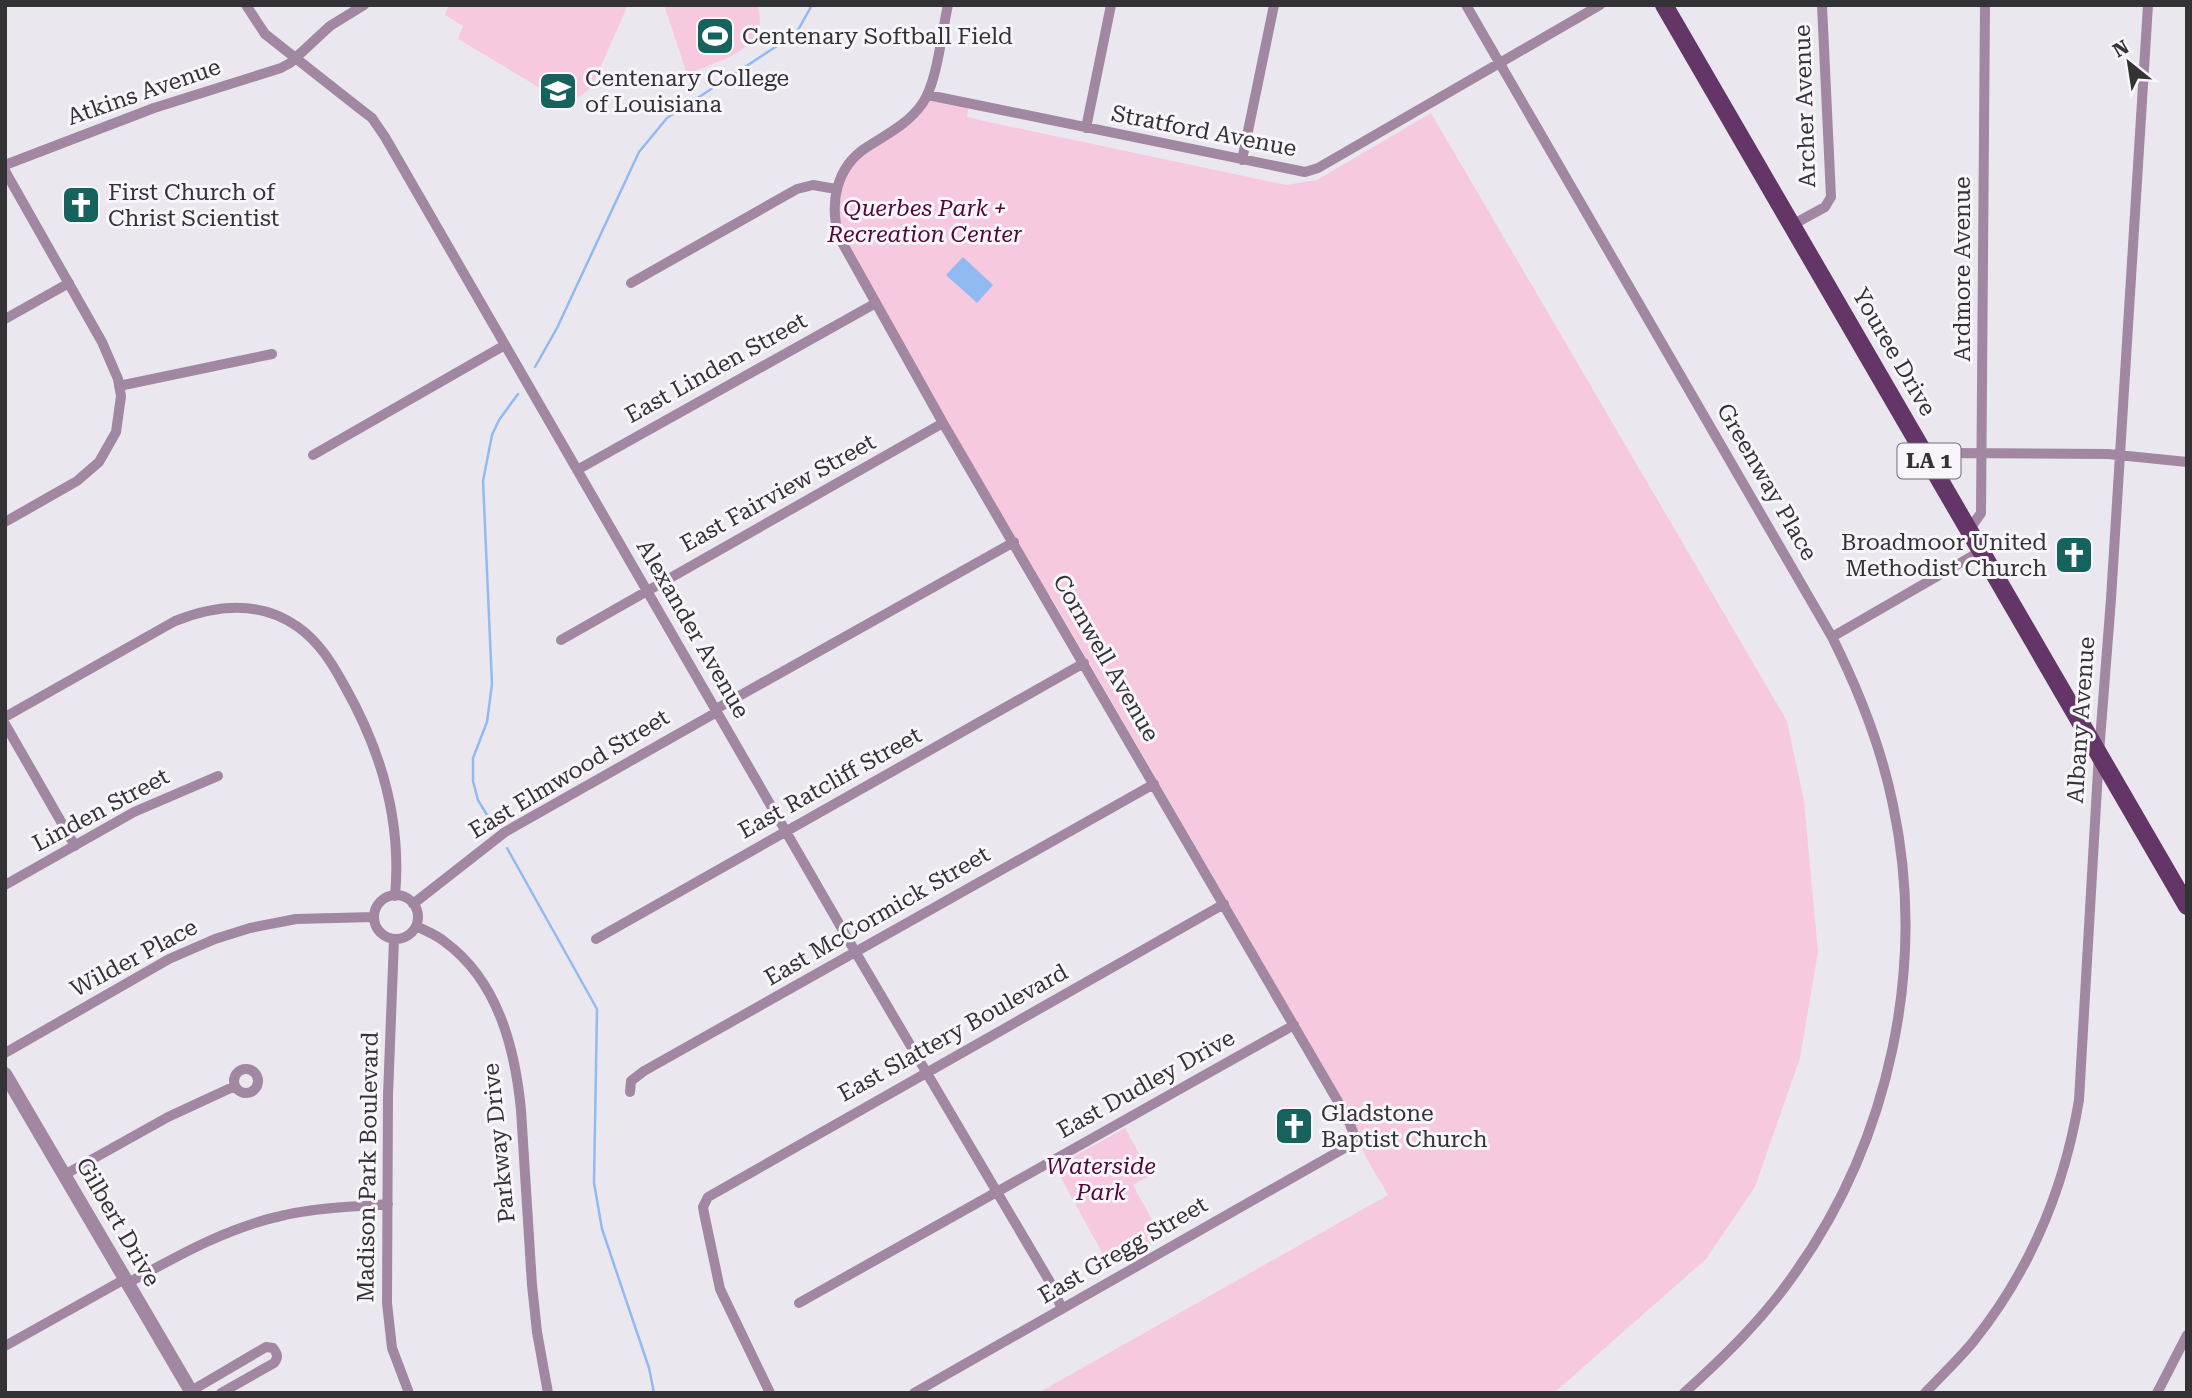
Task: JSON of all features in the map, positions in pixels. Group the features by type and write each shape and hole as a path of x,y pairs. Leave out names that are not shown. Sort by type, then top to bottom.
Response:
{"main road":[{"name":"Youree Drive","path":"1664,5 2187,905"}],"street":[{"name":"Alexander Avenue","path":"246,5 261,29 377,125 856,953 1050,1282 1062,1309"},
{"name":"Atkins Avenue","path":"5,164 154,108 281,68 296,58 330,26 364,5"},
{"path":"631,283 797,188 813,186 836,189 845,170 860,152 906,122 928,95 948,5"},
{"path":"1086,128 1111,5"},
{"path":"1242,160 1275,5"},
{"name":"Greenway Place","path":"1466,5 1832,637 1867,715 1882,761 1897,823 1904,881 1905,961 1896,1035 1877,1109 1827,1222 1794,1275 1735,1345 1684,1393"},
{"name":"Stratford Avenue","path":"928,95 1298,172 1309,172 1600,5"},
{"name":"Archer Avenue","path":"1792,225 1825,207 1830,197 1822,5"},
{"name":"Ardmore Avenue","path":"1969,530 1981,513 1985,5"},
{"name":"Albany Avenue","path":"1925,1393 1971,1345 2016,1282 2042,1230 2068,1156 2081,1082 2098,753 2148,5"},
{"path":"5,171 112,363 119,386 120,413 109,448 86,475 5,522"},
{"name":"Cornwell Avenue","path":"836,189 834,215 839,237 943,424 1294,1025 1352,1128 1355,1137 1352,1143"},
{"path":"5,319 69,283"},
{"name":"East Linden Street","path":"577,470 876,303"},
{"path":"313,455 505,345"},
{"path":"119,386 272,354"},
{"name":"East Fairview Street","path":"561,640 943,424"},
{"path":"1928,458 1949,453 2120,455 2187,462"},
{"name":"East Elmwood Street","path":"414,904 505,832 1014,542"},
{"path":"1832,637 1981,551"},
{"path":"5,717 175,621 194,613 222,607 242,607 278,616 298,627 323,651 363,721 382,771 394,818 398,856 395,896"},
{"name":"East Ratcliff Street","path":"596,939 1084,663"},
{"path":"5,723 75,846"},
{"name":"Linden Street","path":"5,885 150,804 218,776"},
{"name":"East McCormick Street","path":"630,1092 631,1082 644,1071 1154,784"},
{"path":"405,897 414,904 418,916 416,926 408,935 394,939 381,933 374,917 384,899 405,897"},
{"name":"East Slattery Boulevard","path":"770,1393 720,1289 704,1213 705,1202 711,1194 1224,904"},
{"name":"Wilder Place","path":"5,1053 169,959 215,939 250,928 296,919 374,917"},
{"name":"Parkway Drive","path":"416,926 443,940 474,971 493,998 511,1046 521,1110 537,1332 548,1393"},
{"name":"Madison Park Boulevard","path":"394,939 388,1096 388,1325 392,1348 409,1393"},
{"name":"East Dudley Drive","path":"799,1303 1294,1025"},
{"name":"Gilbert Drive","path":"5,1074 191,1392"},
{"path":"64,1175 158,1122 234,1086"},
{"name":"East Gregg Street","path":"914,1393 1352,1143"},
{"path":"5,1346 187,1250 256,1222 320,1209 387,1204"},
{"path":"2157,1393 2187,1335"},
{"path":"191,1392 266,1347 277,1352 274,1363 221,1393"}],"green space":[{"path":"449,5 628,5 592,86 580,96 566,99 555,97 458,39 463,26 445,15"},
{"name":"Centenary Softball Field","path":"664,5 758,5 759,28 756,37 740,51 687,74"},
{"name":"Querbes Park + Recreation Center","path":"928,95 969,104 967,117 1286,185 1317,180 1431,113 1787,721 1804,801 1818,952 1800,1058 1755,1187 1706,1259 1554,1393 1038,1393 1388,1195 1363,1151 1349,1111 1051,597 1047,598 876,303 834,215 849,164 898,129"},
{"name":"Waterside Park","path":"1125,1128 1151,1175 1133,1185 1162,1238 1110,1267 1055,1167"}],"water":[{"path":"963,257 993,285 977,303 946,275"}],"waterway":[{"path":"535,367 557,328 639,152 667,118 798,30 812,5"},
{"path":"493,825 478,800 473,781 473,758 487,722 492,684 483,481 492,435 499,420 518,394"},
{"path":"507,848 597,1009 594,1183 602,1229 649,1368 654,1393"}],"place":[{"name":"Centenary Softball Field","path":"715,36"},
{"name":"Centenary College of Louisiana","path":"558,91"},
{"name":"First Church of Christ Scientist","path":"81,205"},
{"name":"Broadmoor United Methodist Church","path":"2074,555"},
{"name":"Gladstone Baptist Church","path":"1294,1126"}]}
